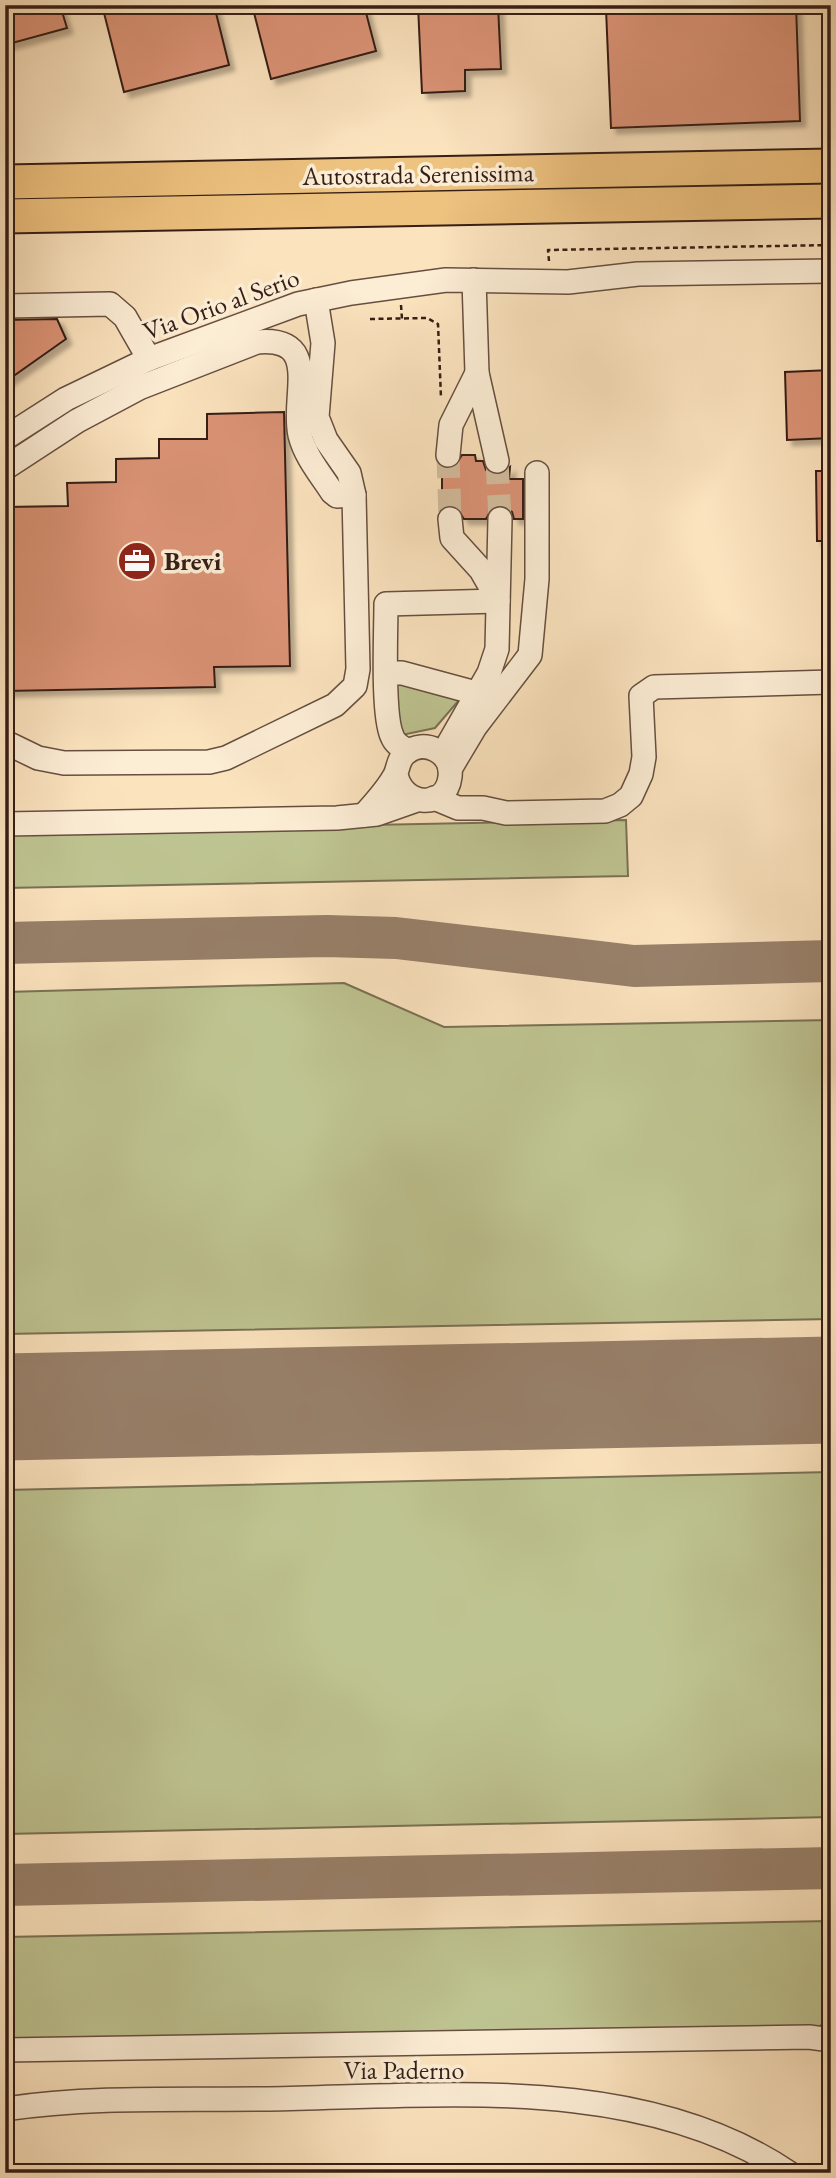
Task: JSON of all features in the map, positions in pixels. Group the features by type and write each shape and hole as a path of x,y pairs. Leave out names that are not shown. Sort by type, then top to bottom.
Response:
{"highway":[{"name":"Autostrada Serenissima","path":"5,182 831,166"},
{"name":"Autostrada Serenissima","path":"5,216 831,201"}],"street":[{"path":"474,281 495,275 586,271 620,264 831,260"},
{"path":"474,281 568,282 638,274 831,271"},
{"path":"474,281 477,373 497,461"},
{"name":"Via Orio al Serio","path":"5,438 65,399 149,359 316,300 399,285 474,281"},
{"path":"5,742 38,758 64,763 209,762 226,758 335,705 355,687 358,669 354,495 349,473 326,440 317,417 323,343 316,300"},
{"path":"5,306 110,304 125,317 149,359"},
{"path":"5,468 77,421 139,388 257,342 277,341 291,347 296,355 302,381 298,420 305,450 332,492 337,496 354,495"},
{"path":"448,455 451,425 477,373"},
{"path":"537,472 537,579 530,655 524,667 475,727 435,760 397,765 396,774 402,791 458,808 483,808 506,813 605,811 620,804 637,786 644,757 641,696 654,687 831,682"},
{"path":"450,519 452,538 481,570 498,601"},
{"path":"5,824 364,815 377,814 442,794 435,760 489,673 497,649 500,519"},
{"path":"483,808 435,760 397,744 391,734 386,673 386,604 498,601"},
{"path":"489,673 508,666 533,635"},
{"path":"386,673 462,687 476,693"},
{"path":"364,815 396,774"},
{"path":"5,2050 809,2037 831,2040"},
{"name":"Via Paderno","path":"5,2109 102,2102 347,2098 580,2101 688,2122 755,2150 789,2173"}],"path":[{"path":"549,264 548,250 831,245"},
{"path":"401,298 402,319"},
{"path":"370,319 427,318 438,324 442,401"}],"green space":[{"path":"396,681 460,699 435,728 402,735 398,733"},
{"path":"626,820 628,876 5,888 5,832"},
{"path":"344,983 444,1027 831,1020 831,1319 5,1334 5,992"},
{"path":"831,1472 831,1817 5,1834 5,1490"},
{"path":"831,1921 831,2018 817,2028 5,2041 5,1937"}],"building":[{"path":"5,5 60,5 67,28 5,45"},
{"path":"102,5 214,5 229,65 124,92"},
{"path":"252,5 364,5 376,51 271,79"},
{"path":"418,5 498,5 501,69 465,70 465,91 422,93"},
{"path":"796,5 800,121 611,128 606,9"},
{"path":"57,319 66,339 5,382 5,320"},
{"path":"831,370 831,438 787,440 785,372"},
{"path":"284,412 290,666 214,667 215,687 5,691 5,507 68,506 67,483 116,482 116,459 159,458 159,439 207,439 207,414"},
{"path":"462,455 475,455 476,461 483,461 486,470 494,474 501,474 510,467 509,479 523,479 523,519 514,519 512,512 501,505 493,507 486,519 464,519 456,507 442,508 442,467 454,467"},
{"path":"816,471 831,471 831,541 817,541"}],"taxiway":[{"path":"5,943 327,936 396,938 634,966 831,961"},
{"path":"5,1885 831,1868"}],"runway":[{"path":"5,1407 831,1390"}],"tunnel":[{"path":"448,455 450,519"},
{"path":"497,461 500,519"}],"place":[{"name":"Brevi","path":"137,561"}]}
